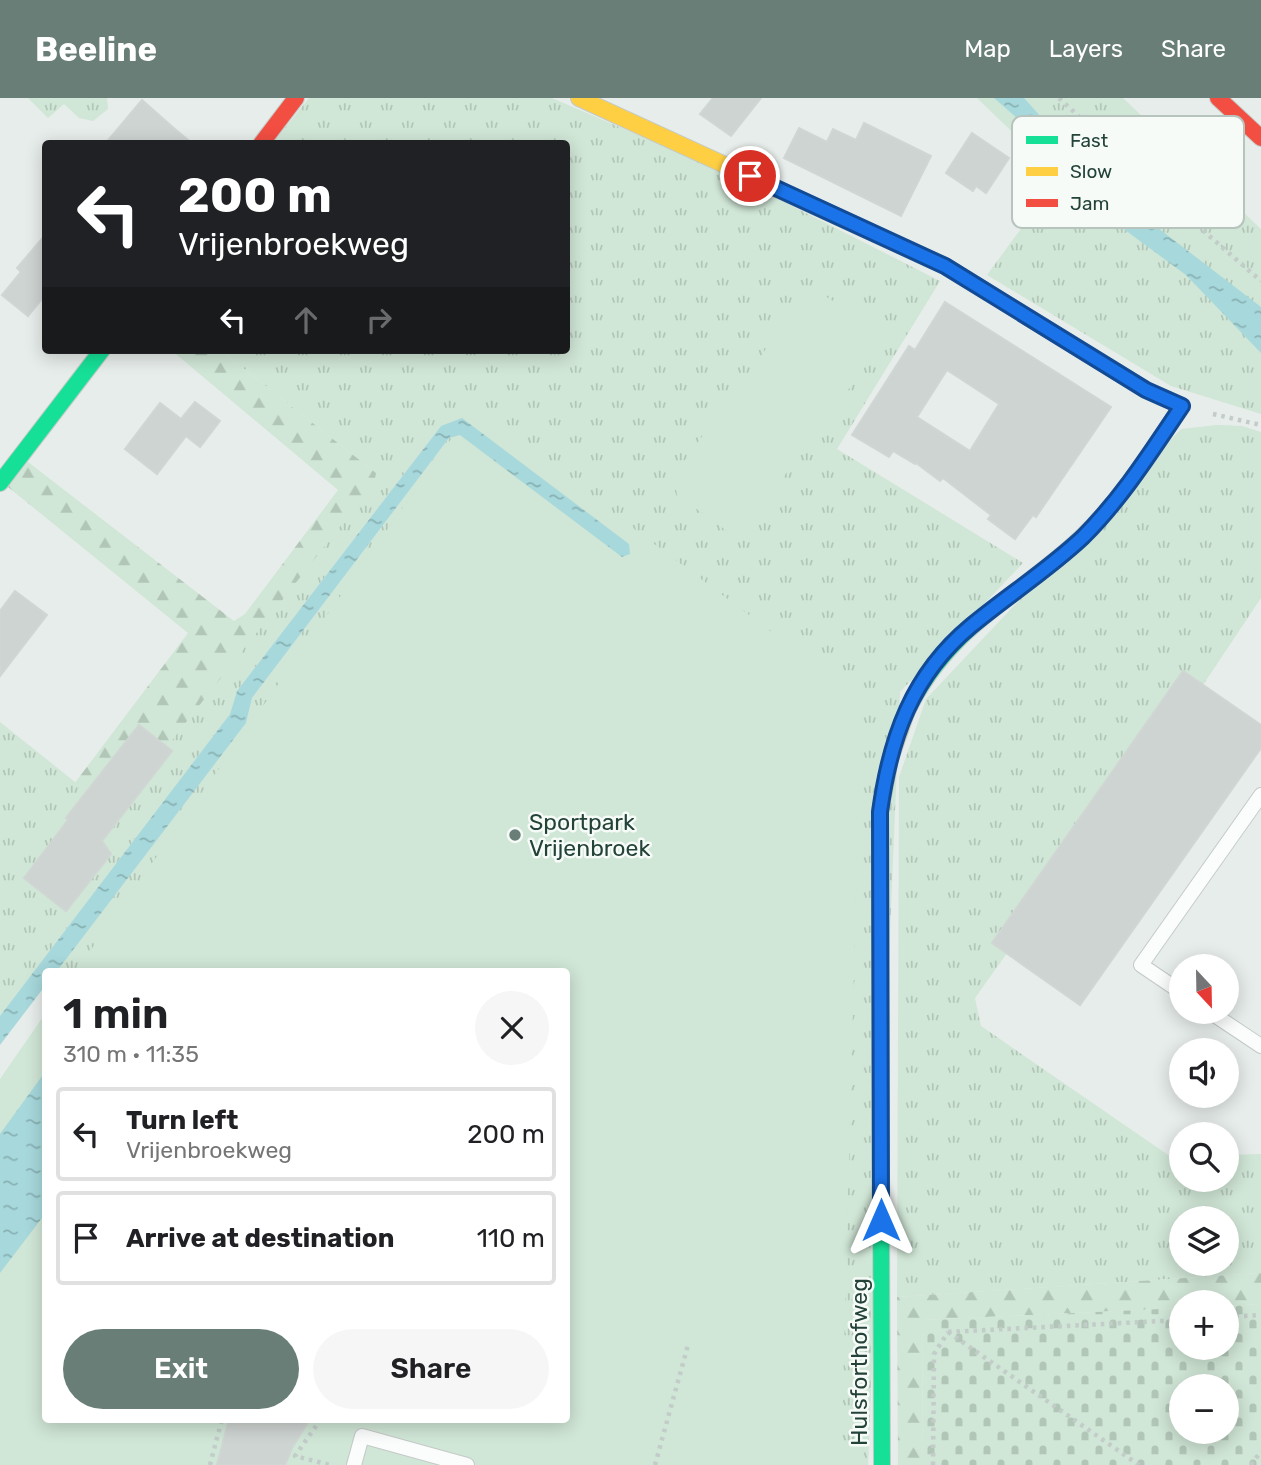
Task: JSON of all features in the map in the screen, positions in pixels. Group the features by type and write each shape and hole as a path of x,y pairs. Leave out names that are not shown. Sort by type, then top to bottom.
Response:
{"main road":[{"path":"264,140 296,98"},
{"path":"579,98 945,266 1146,390 1182,406"},
{"path":"1218,98 1237,116"},
{"path":"1244,122 1261,138"},
{"path":"0,483 99,354"},
{"name":"Hulsforthofweg","path":"882,1465 880,812 886,771 897,732 915,692 936,661 969,628 1081,538 1112,507 1182,406"}],"lane":[{"path":"1169,984 1141,965 1261,794"},
{"path":"1228,1024 1261,1046"},
{"path":"354,1465 362,1436 467,1465"}],"path":[{"path":"1059,98 1078,116"},
{"path":"1200,228 1261,281"},
{"path":"1182,406 1261,425"},
{"path":"1239,1316 1261,1315"},
{"path":"948,1332 1169,1321"},
{"path":"933,1465 934,1354 948,1332"},
{"path":"948,1332 1139,1465"},
{"path":"655,1465 688,1345"},
{"path":"210,1465 221,1423"},
{"path":"318,1423 295,1456 330,1465"},
{"path":"1251,1465 1261,1451"}],"green space":[{"path":"28,98 107,98 108,109 93,121 79,118 64,104 48,118"},
{"name":"Sportpark Vrijenbroek","path":"309,98 552,98 733,176 940,281 837,449 1023,563 900,692 868,1465 517,1465 563,1423 570,1423 570,968 58,968 246,723 252,698 449,438 459,435 441,426 237,691 230,714 0,1016 0,722 90,794 124,805 375,480 376,473 225,354 570,354 570,140 275,140"},
{"path":"977,98 1123,98 1142,116 1012,116 1012,132"},
{"path":"1244,213 1261,229 1261,414 1171,386 987,275 1022,228 1244,228"},
{"path":"811,287 888,336 747,526 727,531 677,495 674,475"},
{"path":"176,354 225,354 376,473 375,480 124,805 90,795 74,784 188,633 8,487 28,462 234,621 245,614 338,490"},
{"name":"Sportpark Vrijenbroek","path":"473,408 861,699 841,1465 0,1465 0,1079 42,1018 42,1423 570,1423 570,968 78,968"},
{"path":"1217,425 1242,426 1261,432 1261,598 1203,685 1183,671 1007,953 975,998 981,1026 1169,1156 1169,1192 1239,1192 1239,1155 1261,1154 1261,1273 1239,1274 1239,1206 1169,1206 1169,1276 1216,1276 897,1297 899,777 926,699 1181,429"},
{"path":"1261,1273 1261,1304 1239,1305 1239,1290 1169,1290 1169,1309 922,1320 923,1465 898,1465 897,1297"},
{"path":"1261,1304 1261,1465 923,1465 922,1320 1169,1309 1169,1360 1239,1360 1239,1305"}],"water":[{"path":"994,98 1024,98 1040,116 1015,116"},
{"path":"1122,228 1158,228 1261,307 1261,353 1186,275"},
{"path":"462,418 629,544 630,554 622,557 460,435 449,438 252,698 246,723 59,968 42,968 42,990 0,1045 0,1016 230,714 237,691 441,426"},
{"path":"42,1076 42,1218 0,1273 0,1134"}],"building":[{"path":"713,98 761,98 731,136 700,114"},
{"path":"142,100 188,140 108,140"},
{"path":"864,123 931,156 901,216 784,158 799,128 827,142 833,129 856,140"},
{"path":"972,133 1009,158 986,193 976,186 973,191 946,173"},
{"path":"42,239 42,299 28,316 2,295 21,272 17,268"},
{"path":"945,302 1111,407 1036,517 1033,515 1015,539 988,519 991,515 943,478 940,481 916,463 893,451 889,457 852,435 909,346 915,350","holes":["947,370 999,404 970,451 917,417"]},
{"path":"195,402 220,421 200,447 186,436 157,474 125,449 160,403 181,419"},
{"path":"15,591 47,615 0,676 0,611"},
{"path":"1183,671 1261,725 1261,748 1080,1005 992,943"},
{"path":"139,725 172,751 102,841 111,854 66,911 24,878 68,820 66,818"},
{"path":"228,1423 308,1423 285,1465 217,1465"}],"traffic: fast":[{"path":"0,483 99,354"},
{"path":"906,713 923,683 962,635 1057,559 1097,522 1135,475 1182,406 1146,390 1117,372"},
{"path":"881,1213 882,1465"}],"traffic: slow":[{"path":"579,98 945,266 1117,372"},
{"path":"881,1213 880,812 890,759 906,713"}],"traffic: jam":[{"path":"264,140 296,98"},
{"path":"1218,98 1237,116"},
{"path":"1244,122 1261,138"}],"place":[{"name":"Sportpark Vrijenbroek","path":"515,835"}],"route":[{"path":"750,176 945,266 1146,390 1182,406 1112,507 1081,538 969,628 936,661 915,692 897,732 886,771 880,812 881,1220"}]}
